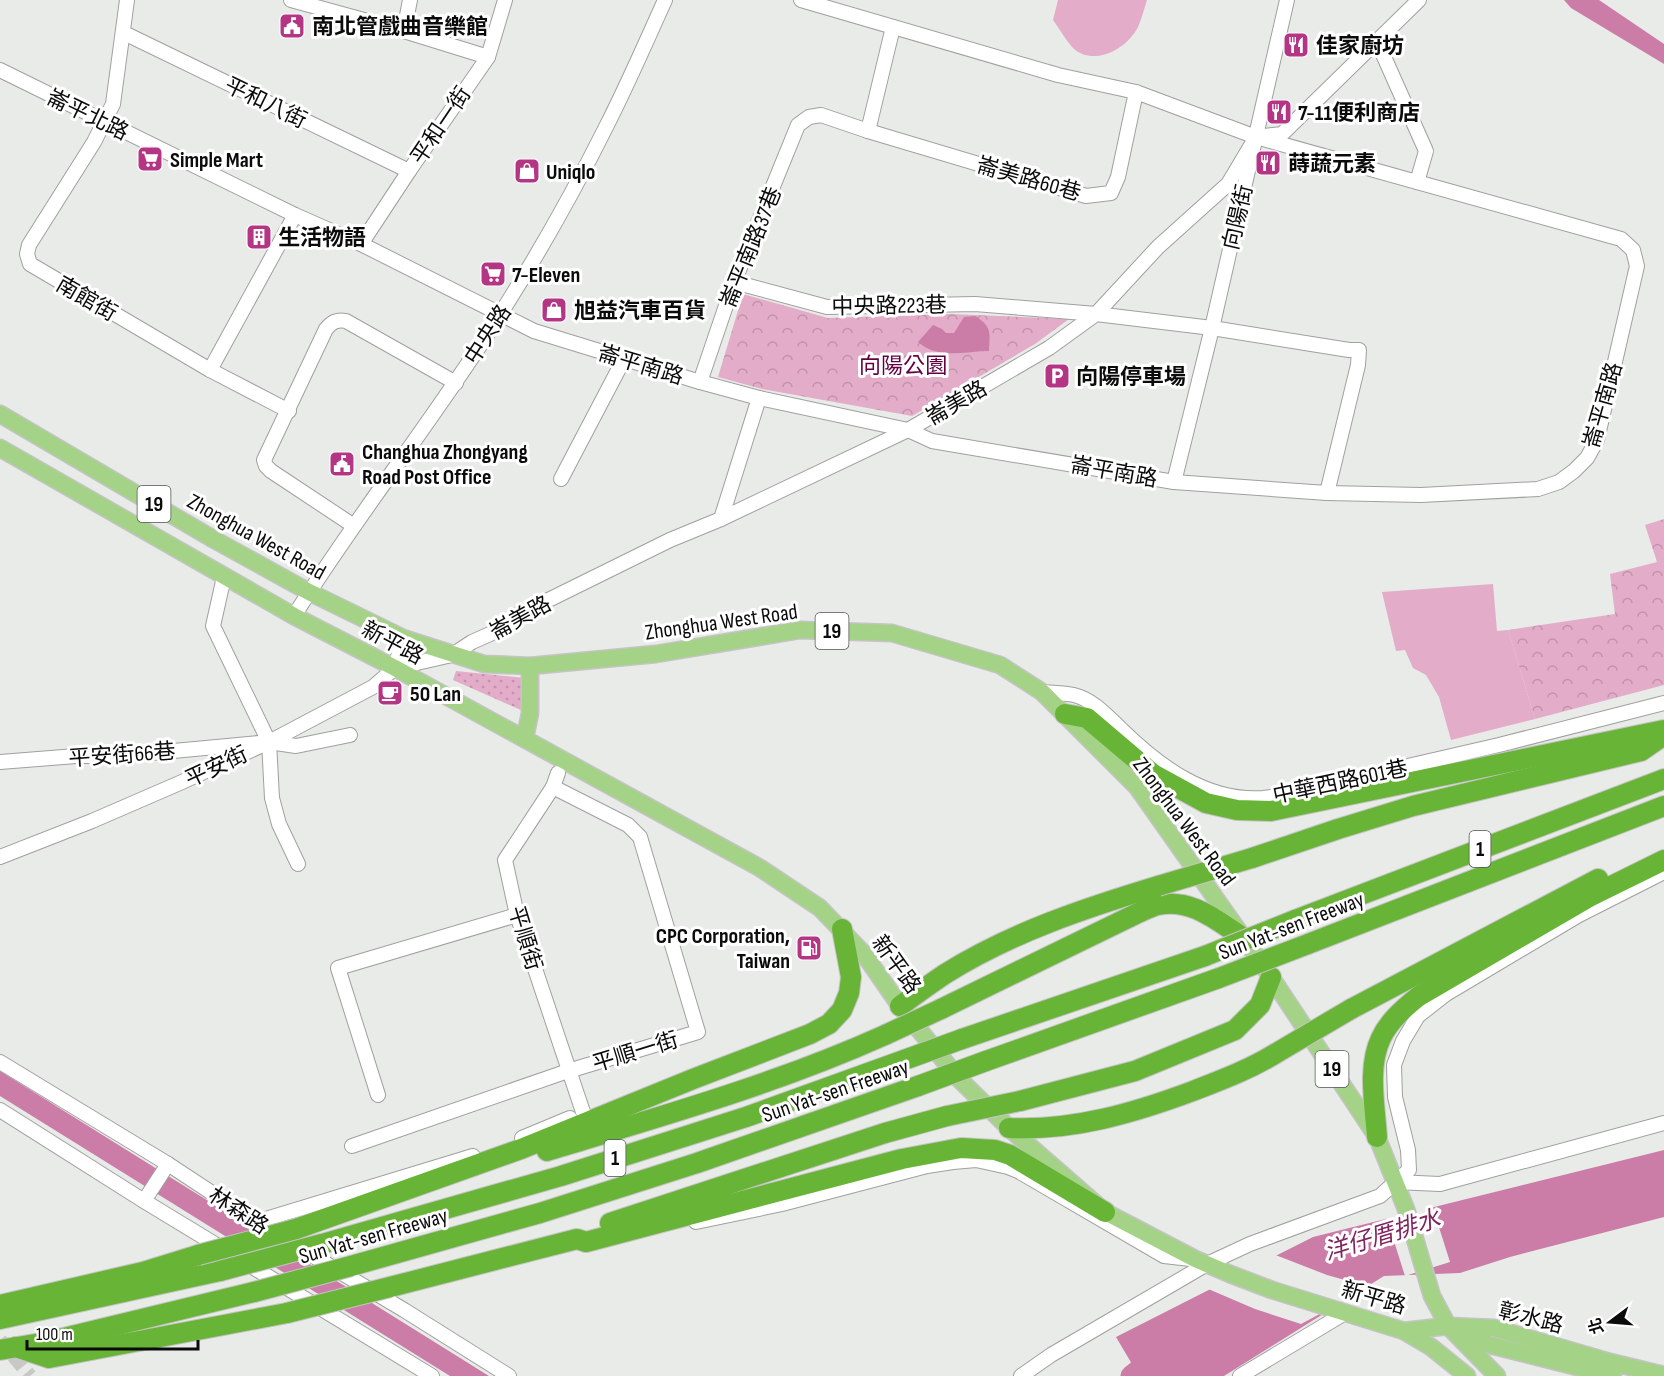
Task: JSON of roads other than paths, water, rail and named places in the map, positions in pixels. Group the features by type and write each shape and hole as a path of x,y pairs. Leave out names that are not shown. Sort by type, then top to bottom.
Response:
{"highway":[{"path":"1065,714 1087,718 1153,774 1206,803 1237,810 1271,811 1664,730"},
{"path":"900,1006 945,974 1003,942 1105,902 1413,806 1641,751 1664,735"},
{"name":"Sun Yat-sen Freeway","path":"0,1319 220,1270 322,1244 561,1176 746,1117 962,1039 1204,956 1664,779"},
{"name":"Sun Yat-sen Freeway","path":"8,1349 47,1342 254,1292 351,1266 540,1213 674,1170 918,1086 1219,978 1664,806"},
{"path":"1009,1128 1039,1130 1118,1116 1161,1103 1254,1066 1351,1009 1570,892 1664,846"},
{"path":"1377,1137 1375,1060 1381,1038 1398,1013 1419,996 1589,897 1664,860"},
{"path":"390,1197 404,1198 817,1065 942,1009 1136,914 1159,905 1179,904 1200,910 1242,937"},
{"path":"0,1305 143,1272 296,1229 521,1149 810,1034 829,1024 842,1010 849,993 851,977 842,929"},
{"path":"577,1239 584,1231 885,1133 1135,1071 1235,1030 1260,1005 1271,977"},
{"path":"8,1349 49,1358 287,1313 577,1239 586,1242 902,1159 961,1148 995,1150 1010,1155 1105,1212"}],"main road":[{"name":"Zhonghua West Road","path":"0,414 213,539 309,592 404,638 484,664 530,666 656,654 800,630 892,633 1000,665 1042,692 1137,787 1271,977 1377,1137 1406,1209 1430,1289 1448,1326"},
{"name":"19","path":"0,447 294,616"},
{"name":"新平路","path":"294,616 525,738 760,868 820,908 864,954 900,1006 958,1078 1009,1128 1105,1212 1201,1262 1272,1290 1404,1331 1448,1326"},
{"path":"525,738 530,713 530,666"},
{"path":"1448,1326 1497,1376"},
{"name":"彰水路","path":"1448,1326 1490,1345 1613,1376"},
{"name":"彰水路","path":"1448,1326 1494,1328 1610,1362 1664,1375"},
{"path":"1404,1331 1431,1347 1467,1376"},
{"path":"1560,1376 1575,1366"}],"street":[{"path":"105,122 113,104 127,0"},
{"path":"291,0 322,4 488,57"},
{"path":"404,31 410,0"},
{"name":"平和一街","path":"361,244 488,57 505,0"},
{"name":"中央路","path":"294,616 354,526 456,383 548,235 606,127 665,0"},
{"name":"崙平南路","path":"501,313 534,331 759,398 908,430 932,441 1174,482 1327,492 1420,495 1538,489 1558,482 1587,458 1597,440 1638,266 1633,249 1621,239 1256,137 1137,92 1058,75 801,0"},
{"name":"向陽街","path":"1174,482 1212,328 1287,0"},
{"path":"1256,137 1282,134 1419,0"},
{"path":"868,131 893,27"},
{"name":"平和八街","path":"124,33 409,171"},
{"path":"1377,41 1426,151 1417,182"},
{"name":"崙平北路","path":"0,70 501,313"},
{"name":"崙美路60巷","path":"868,131 1086,196 1111,193 1118,177 1137,92"},
{"name":"崙平南路37巷","path":"700,382 734,282 798,125 808,117 821,115 868,131"},
{"name":"南館街","path":"105,122 29,245 27,254 30,264 210,370 289,411"},
{"name":"崙美路","path":"395,668 452,655 472,642 499,630 518,615 670,540 721,519 908,430 1049,348 1096,314 1158,247 1228,184 1256,137"},
{"path":"210,370 295,215"},
{"name":"中央路223巷","path":"734,282 827,307 975,304 1096,314 1212,328 1359,350 1358,365 1327,492"},
{"path":"354,526 266,466 264,460 326,329 339,320 346,321 456,383"},
{"path":"561,479 624,359"},
{"path":"721,519 759,398"},
{"path":"224,577 213,626 268,742 272,798 279,824 298,864"},
{"path":"395,668 404,638"},
{"name":"平安街","path":"0,857 92,821 268,742 373,687 395,668"},
{"name":"中華西路601巷","path":"1042,692 1076,695 1099,707 1155,759 1180,778 1209,790 1240,797 1263,798 1488,748 1664,703"},
{"name":"平安街66巷","path":"0,762 76,756 120,756 268,742 296,746 350,735"},
{"name":"平順街","path":"558,773 553,787 505,860 517,915 583,1112"},
{"name":"平順一街","path":"352,1146 568,1071 698,1032 640,837 628,825 553,787"},
{"path":"1020,1376 1051,1354 1201,1262 1380,1196 1409,1170 1408,1150 1395,1097 1394,1065 1403,1041 1418,1017 1446,994 1579,915 1664,873"},
{"path":"378,1095 338,968 517,915"},
{"name":"林森路","path":"0,1062 509,1376"},
{"name":"林森路","path":"0,1110 432,1376"},
{"path":"256,1222 332,1201 497,1149 570,1118"},
{"path":"1395,1182 1440,1185 1664,1123"},
{"path":"612,1243 782,1204 927,1166 976,1160 1018,1171 1164,1256 1201,1262"},
{"path":"146,1198 166,1166"},
{"path":"1240,1376 1345,1312"}],"water":[{"path":"1564,0 1599,0 1664,44 1664,64 1571,8"},
{"path":"975,316 989,330 989,351 943,353 926,348 918,342 933,325 946,333 954,333 964,317"},
{"path":"0,1071 489,1376 450,1376 0,1096"},
{"path":"1664,1150 1664,1217 1510,1257 1460,1273 1384,1276 1224,1376 1139,1376 1116,1337 1313,1237"}],"waterway":[{"name":"洋仔厝排水","path":"1131,1376 1161,1358"}],"tunnel":[{"path":"0,1340 30,1376"}],"place":[{"name":"南北管戲曲音樂館","path":"292,26"},
{"name":"佳家廚坊","path":"1296,45"},
{"name":"7-11便利商店","path":"1279,112"},
{"name":"Simple Mart","path":"150,159"},
{"name":"蒔蔬元素","path":"1268,163"},
{"name":"Uniqlo","path":"527,171"},
{"name":"生活物語","path":"259,237"},
{"name":"7-Eleven","path":"493,274"},
{"name":"旭益汽車百貨","path":"554,310"},
{"name":"向陽停車場","path":"1057,376"},
{"name":"Changhua Zhongyang Road Post Office","path":"342,464"},
{"name":"50 Lan","path":"390,693"},
{"name":"CPC Corporation, Taiwan","path":"809,948"}],"park label":[{"name":"向陽公園","path":"903,365"}]}
